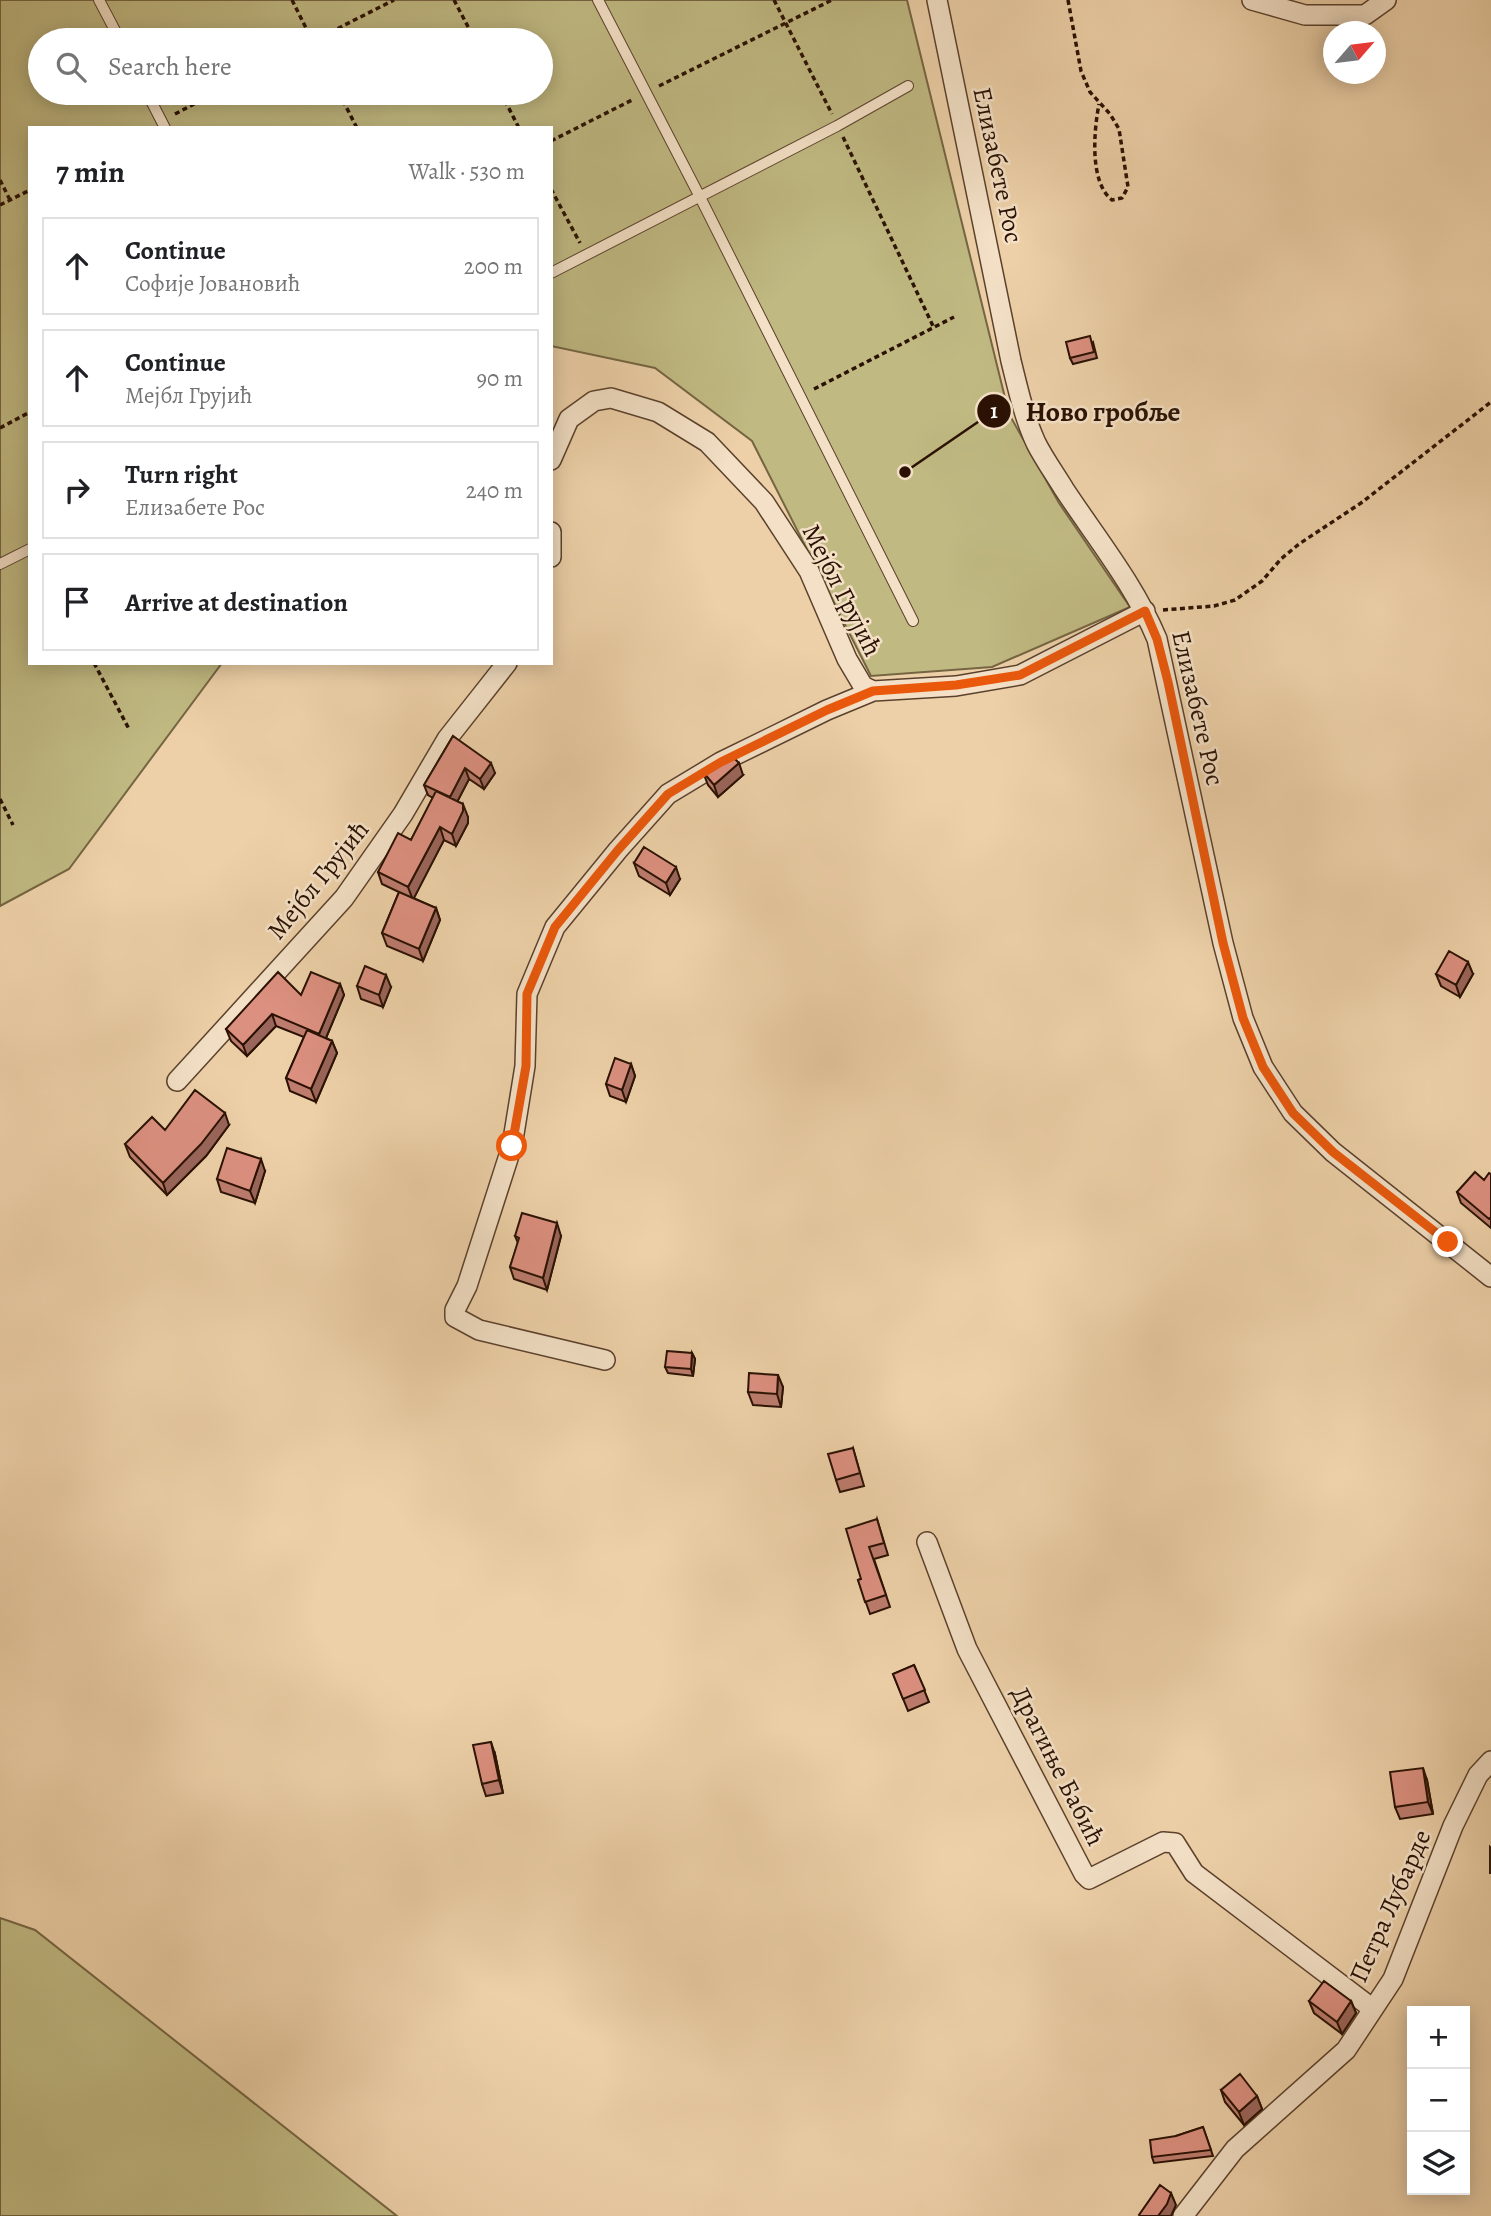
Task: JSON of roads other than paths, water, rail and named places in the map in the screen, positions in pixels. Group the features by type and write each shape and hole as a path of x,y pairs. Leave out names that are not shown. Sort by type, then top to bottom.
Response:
{"street":[{"name":"Елизабете Рос","path":"937,0 1011,361 1026,419 1037,445 1122,571 1145,611 1157,639 1223,943 1243,1018 1263,1067 1293,1113 1333,1152 1491,1277"},
{"path":"1252,0 1305,15 1365,15 1385,0"},
{"name":"Мејбл Грујић","path":"553,455 569,419 594,401 611,398 658,412 707,442 764,502 809,571 863,686 873,691 956,685 1020,675 1145,611"},
{"name":"Мејбл Грујић","path":"177,1081 344,898 403,814 447,739 505,665"},
{"path":"606,1360 479,1330 455,1317 455,1310 467,1286 512,1146 526,1066 527,994 555,927 668,794 721,762 827,710 873,691"},
{"name":"Драгиње Бабић","path":"927,1542 967,1649 1084,1874 1089,1879 1163,1842 1175,1843 1194,1873 1373,2009"},
{"name":"Петра Лубарде","path":"1182,2216 1235,2149 1346,2050 1393,1979 1453,1826 1478,1775 1491,1761"}],"lane":[{"path":"99,0 114,28"},
{"path":"598,0 913,621"},
{"path":"553,272 837,126 908,86"},
{"path":"153,105 163,124"},
{"path":"0,564 28,550"}],"place":[{"name":"Ново гробље","path":"905,472"}]}
